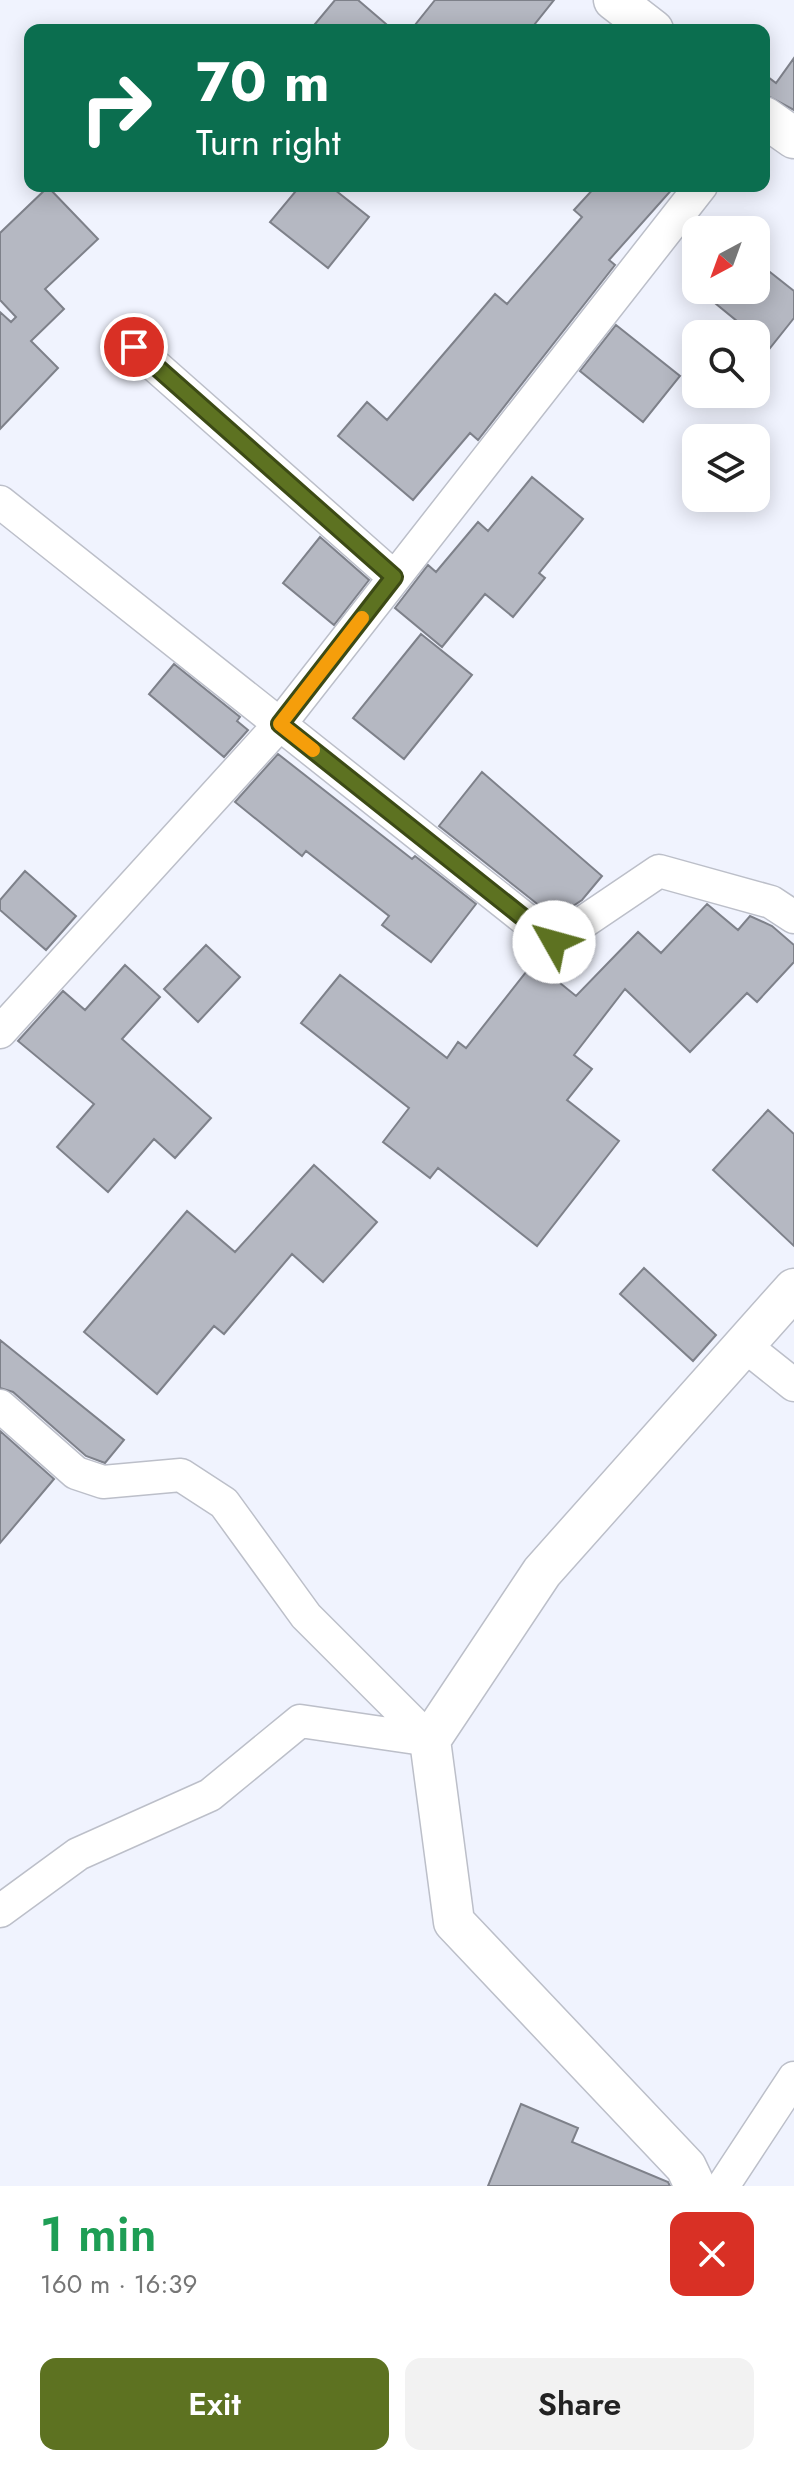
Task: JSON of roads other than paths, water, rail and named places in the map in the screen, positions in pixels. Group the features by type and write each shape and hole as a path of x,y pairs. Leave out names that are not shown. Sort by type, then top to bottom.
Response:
{"street":[{"path":"614,0 645,24"},
{"path":"770,121 794,138"},
{"path":"0,1032 280,724 696,192"},
{"path":"134,347 394,577"},
{"path":"0,502 554,942 659,871 771,902 794,917"},
{"path":"430,1740 542,1572 794,1289"},
{"path":"744,1345 794,1385"},
{"path":"0,1406 76,1473 103,1482 181,1475 224,1503 306,1616 430,1740 454,1922 686,2167 695,2186"},
{"path":"0,1911 78,1854 210,1795 300,1721 430,1740"},
{"path":"723,2186 794,2078"}]}
